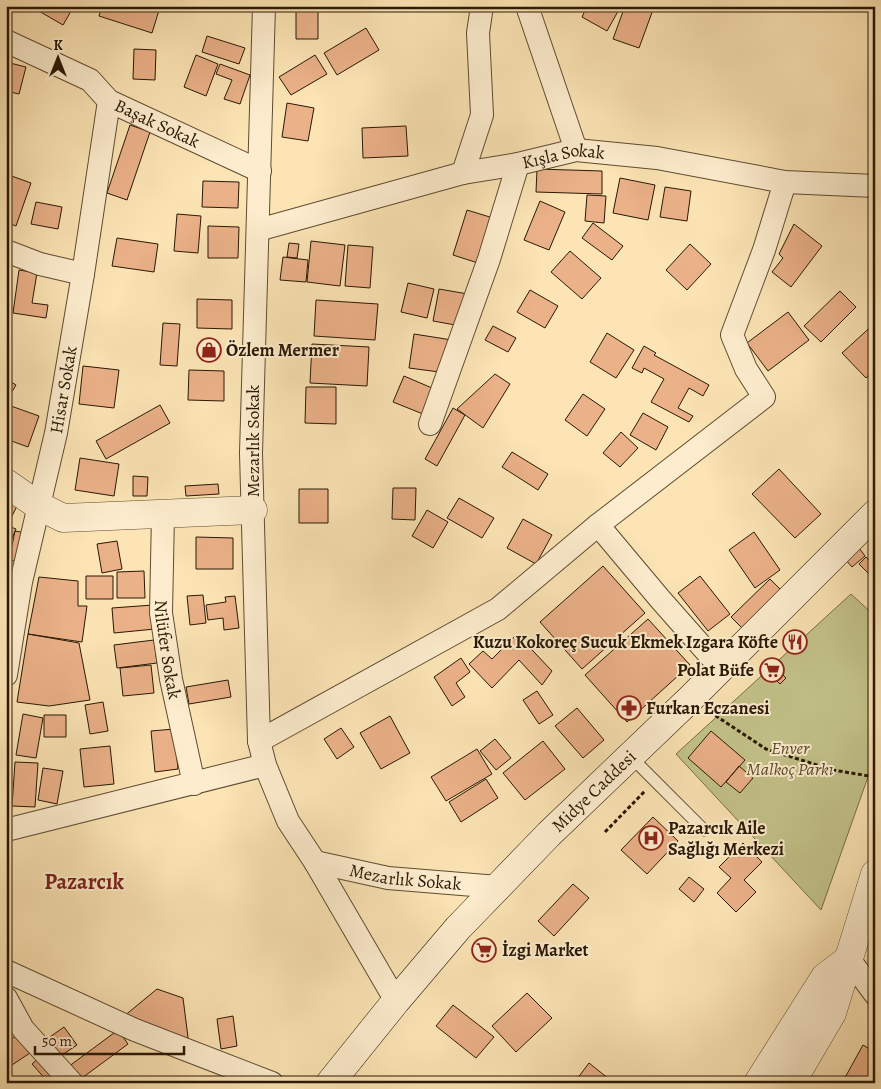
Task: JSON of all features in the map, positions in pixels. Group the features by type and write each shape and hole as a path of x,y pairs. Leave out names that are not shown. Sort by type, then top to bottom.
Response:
{"main road":[{"path":"6,483 39,506 63,518 253,510"},
{"name":"Midye Caddesi","path":"330,1083 458,928 549,834 875,514"},
{"path":"791,1083 832,1013 875,874"},
{"path":"758,1083 825,977 849,959"}],"street":[{"name":"Mezarlık Sokak","path":"264,6 252,453 259,741 265,765 288,821 315,862 396,1001"},
{"path":"463,173 482,115 478,33 482,6"},
{"path":"527,6 576,150"},
{"name":"Başak Sokak","path":"6,41 90,80 109,101 260,172"},
{"name":"Hisar Sokak","path":"6,675 21,582 56,433 83,274 109,101"},
{"name":"Kışla Sokak","path":"258,230 463,173 518,164 576,150 657,158 785,182 875,186"},
{"path":"430,424 489,259 518,164"},
{"path":"259,741 498,609 598,525 764,397 746,369 732,336 764,250 785,182"},
{"path":"6,251 40,264 83,274"},
{"name":"Nilüfer Sokak","path":"163,514 161,612 171,679 194,784"},
{"path":"598,525 720,668"},
{"path":"6,830 265,765"},
{"name":"Mezarlık Sokak","path":"315,862 388,878 498,887"},
{"path":"849,959 875,994"},
{"path":"6,971 135,1030 272,1083"},
{"path":"6,998 23,1029 72,1083"}],"lane":[{"path":"630,756 704,830"}],"path":[{"path":"708,711 766,749 833,770 875,777"},
{"path":"606,832 656,781"}],"green space":[{"name":"Enver Malkoç Parkı","path":"851,594 875,616 875,757 821,910 676,754"}],"building":[{"path":"40,6 74,6 63,25 37,10"},
{"path":"102,6 160,7 152,33 99,16"},
{"path":"296,6 318,6 318,39 296,39"},
{"path":"587,6 621,6 607,31 582,17"},
{"path":"625,6 654,7 639,48 613,39"},
{"path":"366,28 379,50 337,75 324,53"},
{"path":"207,36 245,48 239,64 202,52"},
{"path":"134,49 156,50 155,80 133,79"},
{"path":"196,55 218,64 206,96 184,87"},
{"path":"315,55 327,74 291,95 279,77"},
{"path":"6,62 26,67 19,94 6,91"},
{"path":"220,64 250,75 240,104 224,99 232,80 216,74"},
{"path":"287,103 314,108 308,141 282,137"},
{"path":"130,125 150,132 127,200 107,193"},
{"path":"406,126 408,156 363,158 362,128"},
{"path":"537,169 602,171 602,194 536,192"},
{"path":"6,174 31,183 16,226 6,222"},
{"path":"620,178 655,185 648,220 613,213"},
{"path":"203,181 239,182 238,208 202,207"},
{"path":"665,187 691,191 687,221 660,217"},
{"path":"587,195 606,196 604,223 585,221"},
{"path":"540,201 565,212 549,250 524,240"},
{"path":"36,202 62,207 58,229 31,224"},
{"path":"467,210 493,218 478,263 453,255"},
{"path":"177,214 201,216 198,253 174,251"},
{"path":"593,223 623,246 612,260 582,238"},
{"path":"794,224 822,246 791,287 772,272 783,258 779,254"},
{"path":"208,226 239,227 238,258 208,258"},
{"path":"117,238 158,244 154,272 112,266"},
{"path":"311,241 345,245 340,286 307,282"},
{"path":"289,243 299,244 297,258 287,257"},
{"path":"690,244 711,264 687,290 666,270"},
{"path":"348,245 373,247 370,288 345,286"},
{"path":"570,251 601,278 582,299 551,272"},
{"path":"283,257 308,260 306,282 280,280"},
{"path":"19,270 37,273 32,303 48,305 46,318 13,313"},
{"path":"408,283 434,289 427,318 401,312"},
{"path":"439,289 468,294 461,326 433,321"},
{"path":"530,290 558,306 545,328 517,312"},
{"path":"840,291 856,307 821,342 804,326"},
{"path":"197,299 232,300 232,329 197,328"},
{"path":"316,300 378,304 375,340 314,336"},
{"path":"788,312 809,340 768,371 747,343"},
{"path":"163,323 180,324 177,366 160,365"},
{"path":"875,323 875,370 866,378 842,353"},
{"path":"493,326 516,338 508,352 485,340"},
{"path":"607,333 634,350 616,378 590,362"},
{"path":"414,334 452,340 447,373 409,368"},
{"path":"312,344 369,347 367,386 310,383"},
{"path":"644,346 656,353 654,355 709,385 703,396 689,388 678,408 693,416 689,422 651,402 664,379 644,368 642,373 632,368"},
{"path":"83,366 119,370 114,408 79,404"},
{"path":"189,370 224,371 224,401 188,400"},
{"path":"495,374 510,384 483,428 457,409"},
{"path":"404,376 439,391 428,416 393,402"},
{"path":"6,379 16,385 6,402"},
{"path":"306,387 336,387 336,424 305,423"},
{"path":"583,394 605,409 587,436 565,420"},
{"path":"160,405 170,423 106,459 96,441"},
{"path":"11,406 39,416 28,447 6,439 6,419"},
{"path":"453,408 465,415 437,466 425,459"},
{"path":"643,413 668,427 656,450 630,435"},
{"path":"621,432 638,448 620,467 603,453"},
{"path":"512,452 548,474 538,490 502,467"},
{"path":"80,458 119,464 114,496 75,490"},
{"path":"779,469 821,514 795,538 752,494"},
{"path":"133,476 148,477 147,496 133,496"},
{"path":"218,484 219,494 186,496 185,486"},
{"path":"393,488 416,488 415,520 392,519"},
{"path":"299,489 328,489 328,523 299,523"},
{"path":"459,498 494,518 482,538 447,518"},
{"path":"6,501 17,506 10,520 6,519"},
{"path":"427,510 448,522 433,548 412,536"},
{"path":"523,519 552,535 536,564 507,548"},
{"path":"6,525 16,529 10,543 6,542"},
{"path":"15,531 26,533 20,562 9,560"},
{"path":"754,532 780,570 755,588 729,550"},
{"path":"196,537 233,538 233,569 196,569"},
{"path":"117,541 122,569 102,573 97,544"},
{"path":"859,548 865,556 852,567 846,560"},
{"path":"866,557 875,566 875,573 871,576 859,564"},
{"path":"603,566 645,613 582,669 540,622"},
{"path":"144,571 145,598 117,598 117,572"},
{"path":"86,576 113,576 113,599 86,599"},
{"path":"700,576 730,614 708,631 678,593"},
{"path":"39,577 78,581 78,606 87,606 82,642 28,634"},
{"path":"770,579 782,591 743,629 731,617"},
{"path":"203,595 206,623 190,625 187,596"},
{"path":"235,596 239,628 224,630 223,618 208,620 206,605 226,602 225,597"},
{"path":"153,605 155,629 114,633 112,608"},
{"path":"648,619 690,665 627,722 585,675"},
{"path":"28,634 79,643 90,700 49,706 17,702"},
{"path":"517,634 552,671 542,685 519,660 492,688 469,664 483,651 492,659"},
{"path":"154,640 157,663 117,668 114,645"},
{"path":"461,658 470,672 456,683 465,697 452,706 434,677"},
{"path":"151,665 154,693 123,696 120,668"},
{"path":"778,670 786,678 780,684 772,676"},
{"path":"228,680 231,697 189,704 186,687"},
{"path":"537,691 553,715 539,724 523,700"},
{"path":"103,702 108,731 90,734 85,705"},
{"path":"577,708 604,740 583,758 555,726"},
{"path":"23,714 43,718 36,758 16,755"},
{"path":"44,715 66,715 66,737 44,737"},
{"path":"390,716 410,753 381,769 360,733"},
{"path":"341,728 354,747 337,759 324,739"},
{"path":"174,729 178,769 155,772 151,731"},
{"path":"711,731 745,760 721,787 688,758"},
{"path":"495,739 511,758 496,770 480,751"},
{"path":"543,741 565,769 525,800 503,773"},
{"path":"110,746 114,784 84,787 80,749"},
{"path":"477,749 492,774 446,801 431,777"},
{"path":"15,762 38,763 35,807 12,806"},
{"path":"739,766 753,778 740,793 726,782"},
{"path":"43,768 63,771 57,804 38,800"},
{"path":"486,779 498,798 461,822 449,802"},
{"path":"653,817 678,841 647,874 621,850"},
{"path":"743,843 762,862 744,880 756,892 736,912 717,893 731,878 719,867"},
{"path":"689,877 704,889 694,902 679,889"},
{"path":"573,884 589,898 554,936 538,921"},
{"path":"157,989 183,998 189,1045 123,1017"},
{"path":"527,993 552,1018 516,1052 492,1026"},
{"path":"453,1005 494,1037 476,1058 436,1026"},
{"path":"233,1016 237,1046 221,1049 217,1019"},
{"path":"64,1027 77,1045 59,1057 47,1039"},
{"path":"118,1030 128,1044 78,1081 68,1067"},
{"path":"20,1033 33,1051 6,1069 6,1043"},
{"path":"863,1045 875,1052 875,1083 842,1083"},
{"path":"40,1057 60,1078 55,1083 49,1083 32,1064"},
{"path":"589,1063 614,1083 574,1083"}],"place":[{"name":"Özlem Mermer","path":"209,350"},
{"name":"Kuzu Kokoreç Sucuk Ekmek Izgara Köfte","path":"795,642"},
{"name":"Polat Büfe","path":"772,670"},
{"name":"Furkan Eczanesi","path":"629,708"},
{"name":"Pazarcık Aile Sağlığı Merkezi","path":"651,838"},
{"name":"İzgi Market","path":"484,950"}],"district":[{"name":"Pazarcık","path":"84,882"}]}
